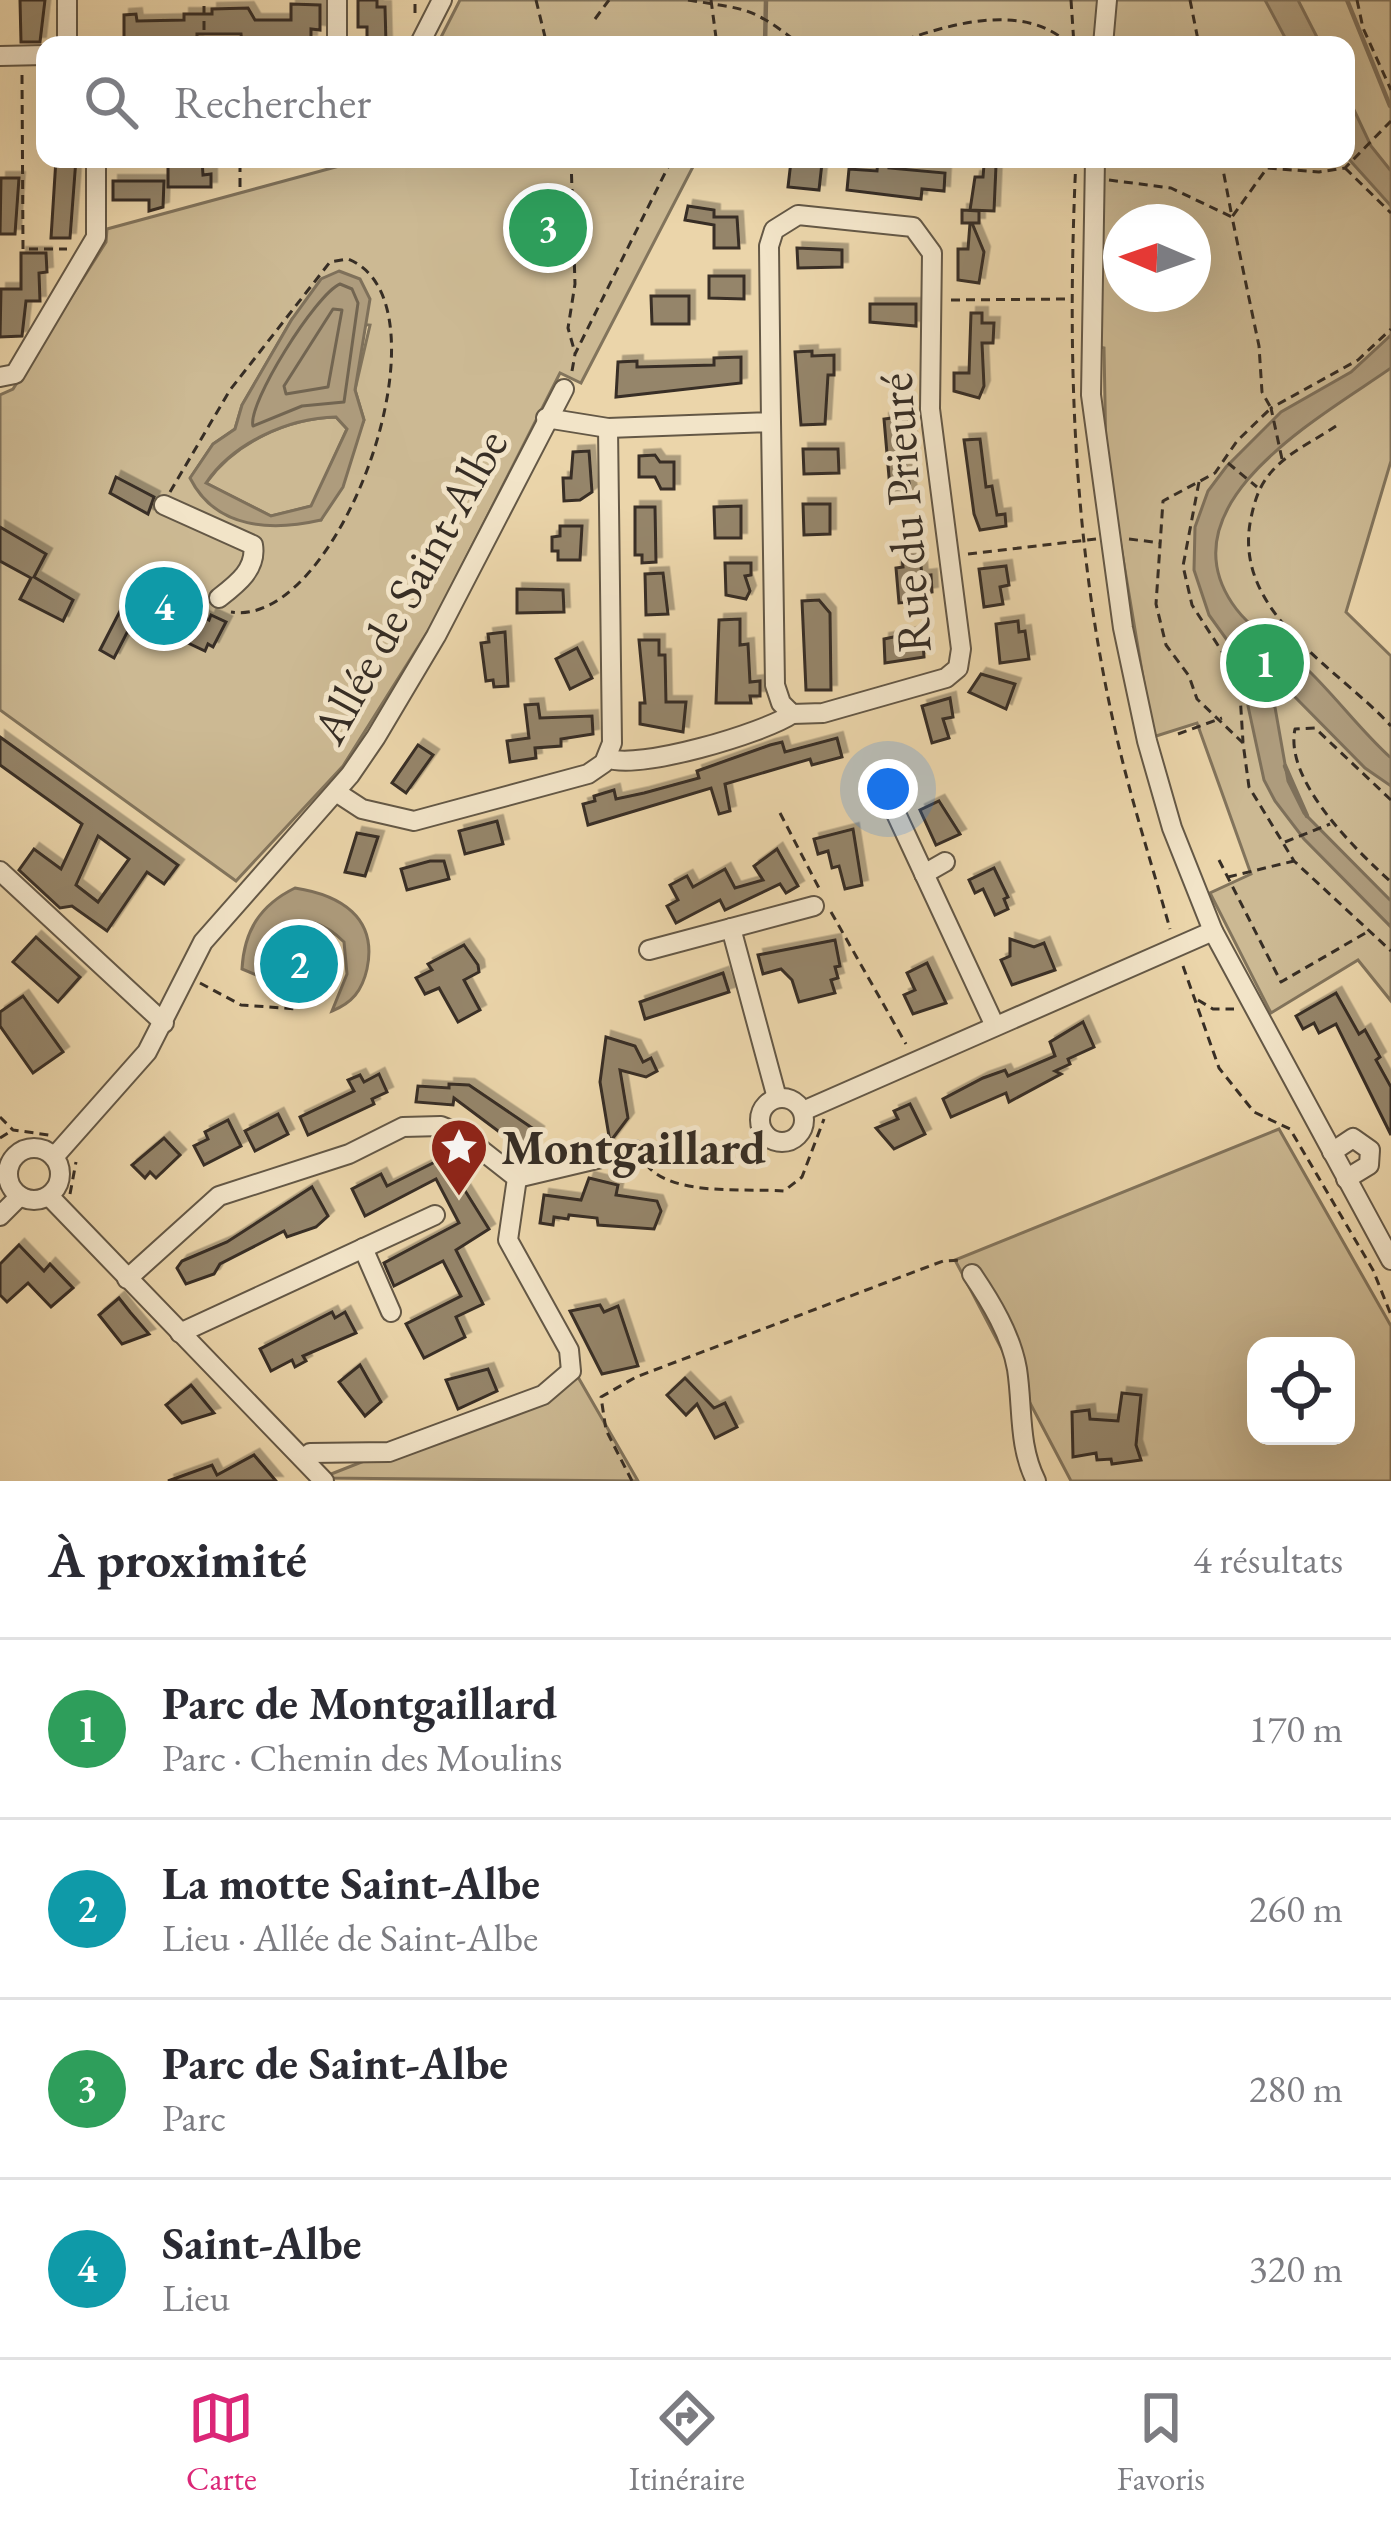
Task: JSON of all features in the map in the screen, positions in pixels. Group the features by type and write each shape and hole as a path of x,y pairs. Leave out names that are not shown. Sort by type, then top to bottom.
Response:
{"street":[{"path":"67,0 67,36"},
{"path":"337,0 338,36"},
{"path":"424,36 442,0"},
{"path":"1104,36 1106,0"},
{"path":"0,56 36,55"},
{"path":"0,376 14,374 96,237 96,168"},
{"path":"1095,169 1091,395 1109,537 1147,742 1172,828 1213,931 1391,1260"},
{"name":"Rue du Prieuré","path":"798,215 914,227 932,253 932,300 930,409 961,649 953,673 823,713 791,714 775,685 769,246 783,220 798,215"},
{"name":"Allée de Saint-Albe","path":"54,1156 104,1105 164,1023 202,942 247,886 336,792 436,636 564,389"},
{"path":"546,418 608,428 771,422"},
{"path":"336,792 362,809 414,821 588,775 608,758 612,743 608,428"},
{"path":"164,505 254,545 254,560 225,605"},
{"path":"608,758 635,762 765,728 791,714"},
{"path":"892,807 995,1026"},
{"path":"924,874 946,862"},
{"path":"0,872 164,1023"},
{"path":"659,955 731,928 797,920 814,906"},
{"path":"731,928 777,1098"},
{"path":"803,1112 1213,931"},
{"path":"777,1098 790,1099 803,1112 804,1126 794,1139 772,1140 760,1121 764,1107 777,1098"},
{"path":"127,1279 219,1196 349,1154 403,1127 441,1126 461,1134 517,1178"},
{"path":"4,1136 13,1159 8,1174 20,1196 34,1200 49,1196 59,1182 54,1156 33,1148 13,1159"},
{"path":"1332,1152 1353,1138 1370,1150"},
{"path":"1370,1150 1391,1142"},
{"path":"517,1178 635,1150"},
{"path":"1346,1179 1369,1165 1370,1150"},
{"path":"310,1453 389,1452 543,1395 572,1371 569,1350 508,1240 517,1178"},
{"path":"0,1216 20,1196"},
{"path":"49,1196 324,1481"},
{"path":"180,1333 435,1215"},
{"path":"363,1248 391,1312"},
{"path":"973,1274 994,1306 1016,1365 1024,1457 1036,1481"}],"path":[{"path":"204,0 204,36"},
{"path":"536,0 546,36"},
{"path":"595,19 609,0"},
{"path":"688,0 756,11 791,36"},
{"path":"1071,0 1072,36"},
{"path":"1190,0 1196,36"},
{"path":"1358,0 1364,28 1391,90"},
{"path":"711,2 716,36"},
{"path":"926,36 964,26 1018,21 1040,23 1059,36"},
{"path":"22,56 22,249 89,249"},
{"path":"1355,157 1391,121"},
{"path":"240,168 240,187"},
{"path":"571,168 575,284 568,328 575,354"},
{"path":"564,389 575,354 668,168"},
{"path":"1223,168 1259,346 1262,392 1271,408 1282,462"},
{"path":"1232,217 1268,168 1319,172 1345,168 1391,213"},
{"path":"1095,169 1171,188 1232,217"},
{"path":"164,505 230,390 324,268 338,259 365,268 382,286 392,324 387,392 367,472 342,524 309,573 274,604 248,615 225,605"},
{"path":"932,300 1071,299"},
{"path":"1243,743 1197,699 1190,676 1166,645 1156,604 1163,501 1226,461 1237,441 1271,408 1358,360 1391,329"},
{"path":"1336,426 1282,462 1258,488 1247,550 1259,587 1283,627 1391,726"},
{"path":"1226,461 1258,488"},
{"path":"1199,482 1184,566 1192,605 1239,678 1249,787 1294,861 1391,951"},
{"path":"949,556 1083,540"},
{"path":"1178,734 1222,718"},
{"path":"1391,800 1326,737 1304,724 1293,736 1296,753 1332,823 1391,882"},
{"path":"780,813 916,1061"},
{"path":"1282,843 1304,839 1332,823"},
{"path":"1219,860 1281,982 1371,930"},
{"path":"1227,877 1294,861"},
{"path":"188,976 241,1005 297,1009 308,993 329,981 335,955 309,936 284,939 273,969 292,981 320,979 324,966 307,946 286,946"},
{"path":"635,1150 656,1177 784,1191 802,1177 819,1145 829,1100"},
{"path":"632,1481 606,1430 598,1402 607,1393 944,1261 961,1260 973,1274"}],"shaded area":[{"path":"460,0 1391,0 1391,461 1346,612 1391,656 1391,1001 1358,960 1271,1013 1210,893 1251,874 1197,723 1153,737 1106,457 1104,348 1090,345 1095,168 1355,168 1355,36 442,36"},
{"path":"332,168 692,168 581,383 560,373 433,623 343,766 236,881 0,710 0,395 13,389 106,242 107,229","holes":["292,319 370,325 355,390 364,420 321,520 227,515 191,477 213,444 235,429 242,405"]},
{"path":"336,417 347,429 312,506 271,516 206,483 232,456 264,435 299,422"},
{"path":"1279,1129 1391,1326 1391,1481 1071,1481 955,1260"},
{"path":"578,1377 638,1481 321,1478"}],"water":[{"path":"1265,0 1298,0 1316,36 1284,36"},
{"path":"1355,112 1371,146 1391,171 1391,206 1355,166"},
{"path":"339,271 360,279 370,299 355,390 364,420 343,487 321,520 247,523 215,508 190,478 213,444 235,429 242,405 321,279","holes":["336,417 347,429 311,506 271,516 206,483 231,456 281,428"]},
{"path":"1391,335 1391,368 1294,436 1235,496 1219,530 1217,566 1240,613 1308,670 1391,758 1391,786 1365,768 1292,694 1279,689 1273,696 1288,781 1304,813 1391,901 1391,927 1304,839 1275,801 1264,780 1248,706 1250,672 1209,615 1194,570 1195,527 1208,491 1226,467 1281,412 1351,372"},
{"path":"295,888 340,903 361,922 367,935 369,951 362,984 351,1000 332,1011 347,974 344,942 315,923 301,921 278,932 264,958 261,977 242,969 256,921 272,902"}],"building":[{"path":"20,0 45,0 41,36 36,36 36,42 21,42"},
{"path":"358,0 377,0 377,7 385,7 386,36 367,36 367,27 358,27"},
{"path":"291,4 320,5 320,30 311,29 311,36 124,36 124,15 136,14 137,21 184,20 184,14 248,8 255,20 291,20"},
{"path":"55,168 75,168 70,238 51,238"},
{"path":"168,168 203,168 203,175 211,174 211,187 168,187"},
{"path":"790,168 821,168 819,190 788,187"},
{"path":"984,168 996,168 994,211 970,210 975,177 983,177"},
{"path":"849,169 945,173 944,191 922,189 921,199 847,190"},
{"path":"1,178 19,178 15,234 0,234"},
{"path":"113,181 164,181 163,207 149,211 149,200 113,200"},
{"path":"688,206 714,210 714,217 737,217 739,248 714,248 714,225 685,220"},
{"path":"962,210 979,211 979,223 972,223 984,252 979,283 958,280 958,249 968,249 970,223 962,223"},
{"path":"797,248 842,250 842,267 798,268"},
{"path":"21,253 46,253 47,272 39,273 40,301 26,301 22,336 0,337 1,289 21,289"},
{"path":"709,276 744,276 744,299 709,298"},
{"path":"651,296 689,296 689,324 652,324"},
{"path":"870,304 916,304 916,326 870,322"},
{"path":"971,313 982,313 982,323 994,323 993,343 982,343 984,386 979,398 954,391 954,373 969,373"},
{"path":"812,351 812,356 834,355 834,375 828,375 825,424 801,425 795,352"},
{"path":"741,357 741,383 616,397 618,362 637,361 637,367 714,365 714,358"},
{"path":"908,416 912,447 902,448 912,497 891,500 884,419"},
{"path":"980,439 986,487 992,486 997,515 1005,514 1006,526 980,530 964,440"},
{"path":"803,449 838,449 839,473 804,474"},
{"path":"589,451 592,492 580,500 564,501 563,478 571,478 573,452"},
{"path":"655,455 660,462 674,462 674,489 661,489 655,477 639,477 639,456"},
{"path":"116,477 154,497 148,514 110,493"},
{"path":"803,504 830,504 830,534 804,535"},
{"path":"741,506 741,538 715,538 714,507"},
{"path":"635,507 655,507 656,562 642,563 642,555 635,555"},
{"path":"560,526 582,526 580,560 558,560 558,551 552,551 552,537 560,536"},
{"path":"0,527 46,554 34,577 73,600 63,621 20,599 31,578 0,561"},
{"path":"902,556 920,556 922,576 931,575 932,592 910,595 911,602 899,603 896,568 903,567"},
{"path":"725,563 751,563 751,575 745,576 750,591 746,599 726,595"},
{"path":"1006,566 1009,585 1000,587 1003,604 984,607 979,569"},
{"path":"663,573 668,614 646,615 645,574"},
{"path":"137,578 209,620 211,615 226,622 213,647 208,644 205,651 186,642 190,632 149,612 144,622 135,617 114,658 100,650"},
{"path":"517,589 563,590 564,612 517,613"},
{"path":"819,600 830,613 831,690 806,690 802,601"},
{"path":"740,619 740,645 748,644 750,682 760,681 760,696 750,696 751,703 716,703 719,620"},
{"path":"1018,621 1019,632 1025,631 1029,659 1000,663 996,624"},
{"path":"505,632 508,686 494,687 493,680 486,681 481,643 489,642 488,634"},
{"path":"912,633 913,644 923,643 924,657 885,663 884,639"},
{"path":"639,640 659,640 659,655 665,655 666,702 686,702 683,732 640,724 640,703 645,703"},
{"path":"577,648 592,678 570,689 556,659"},
{"path":"981,674 1015,684 1006,709 969,692"},
{"path":"950,698 953,717 943,719 949,738 932,743 922,706"},
{"path":"538,704 540,718 592,716 593,734 561,739 561,746 535,748 536,758 510,762 507,741 529,738 525,705"},
{"path":"0,737 178,865 164,884 147,872 107,931 72,906 60,908 19,870 34,849 61,869 82,824 0,765","holes":["98,836 129,859 98,902 76,885"]},
{"path":"837,738 842,757 812,765 810,759 725,784 730,811 719,814 711,788 588,825 583,804 595,801 594,796 614,790 616,799 699,778 697,771 782,742 785,752"},
{"path":"418,745 433,755 406,793 392,783"},
{"path":"939,801 960,834 936,845 920,810"},
{"path":"497,821 503,844 465,854 459,831"},
{"path":"853,829 862,885 845,889 839,866 832,868 828,851 818,854 814,839"},
{"path":"357,833 378,837 365,876 345,872"},
{"path":"777,849 798,886 786,893 780,884 725,910 720,900 676,923 667,906 678,900 670,885 687,876 693,887 725,869 735,888 763,880 754,866"},
{"path":"444,861 449,879 407,890 401,869"},
{"path":"994,868 1008,897 1004,899 1008,909 995,915 983,889 975,893 969,880"},
{"path":"36,937 80,977 58,1002 13,962"},
{"path":"1010,939 1034,947 1044,943 1055,970 1012,985 1001,960 1010,956"},
{"path":"835,940 840,966 835,967 838,978 831,980 835,993 799,1002 792,980 781,969 763,974 758,955"},
{"path":"464,945 478,965 479,972 464,980 480,1010 458,1022 439,988 425,994 416,978 432,970 428,964"},
{"path":"927,963 946,1003 913,1014 904,995 915,990 907,973"},
{"path":"723,973 729,992 645,1019 640,1002"},
{"path":"1336,993 1359,1034 1365,1030 1380,1057 1376,1060 1391,1087 1391,1135 1336,1024 1319,1033 1314,1023 1303,1029 1296,1016"},
{"path":"23,996 63,1052 33,1073 0,1026 0,1012"},
{"path":"1083,1022 1094,1047 1068,1059 1070,1064 1055,1071 1061,1074 1009,1102 1006,1093 951,1117 943,1099 983,1078 1005,1070 1008,1076 1055,1056 1050,1042"},
{"path":"606,1037 635,1046 643,1062 651,1058 657,1071 646,1077 620,1070 628,1118 610,1142 600,1082"},
{"path":"379,1074 387,1092 372,1099 374,1104 308,1135 300,1117 354,1091 348,1080 360,1075 364,1082"},
{"path":"449,1084 469,1085 538,1132 525,1151 454,1098 453,1105 416,1102 418,1086 449,1088"},
{"path":"910,1104 925,1134 894,1149 876,1128 898,1119 894,1111"},
{"path":"278,1114 288,1134 255,1151 245,1131"},
{"path":"228,1120 241,1146 204,1165 194,1146 208,1139 205,1132"},
{"path":"164,1138 180,1155 156,1178 150,1172 145,1178 132,1165"},
{"path":"451,1154 459,1170 454,1173 489,1229 456,1250 483,1304 456,1317 465,1337 424,1358 406,1324 461,1296 443,1261 394,1286 384,1263 459,1223 436,1179 365,1216 352,1189 381,1174 387,1186"},
{"path":"589,1178 618,1185 616,1195 657,1201 661,1211 654,1229 598,1225 597,1218 569,1215 568,1219 554,1217 553,1225 540,1223 544,1195 581,1200"},
{"path":"312,1187 328,1216 316,1227 287,1237 284,1231 220,1264 214,1274 186,1284 177,1268 182,1261 227,1242"},
{"path":"19,1245 44,1271 50,1264 73,1288 51,1307 28,1283 7,1302 0,1295 0,1264"},
{"path":"119,1298 149,1334 122,1344 99,1315"},
{"path":"600,1305 604,1312 618,1306 638,1366 602,1374 570,1311"},
{"path":"332,1312 335,1318 345,1312 356,1333 303,1356 306,1361 295,1367 292,1360 271,1371 260,1349"},
{"path":"360,1365 381,1402 365,1416 339,1382"},
{"path":"488,1369 497,1391 458,1409 446,1380"},
{"path":"685,1378 714,1408 725,1403 737,1427 715,1438 697,1404 686,1415 667,1395"},
{"path":"191,1385 214,1413 182,1423 166,1405"},
{"path":"1122,1393 1141,1395 1136,1445 1141,1460 1112,1464 1111,1459 1097,1460 1096,1453 1073,1457 1072,1412 1089,1410 1090,1419 1118,1421"},
{"path":"254,1455 276,1481 168,1481 212,1465 217,1475"}],"waterway":[{"path":"765,36 766,0"},
{"path":"1347,0 1390,106"},
{"path":"1285,766 1307,816"}],"place":[{"name":"Parc de Saint-Albe","path":"548,228"},
{"name":"Saint-Albe","path":"164,606"},
{"name":"Parc de Montgaillard","path":"1265,663"},
{"name":"La motte Saint-Albe","path":"299,964"},
{"name":"Montgaillard","path":"459,1198"}]}
